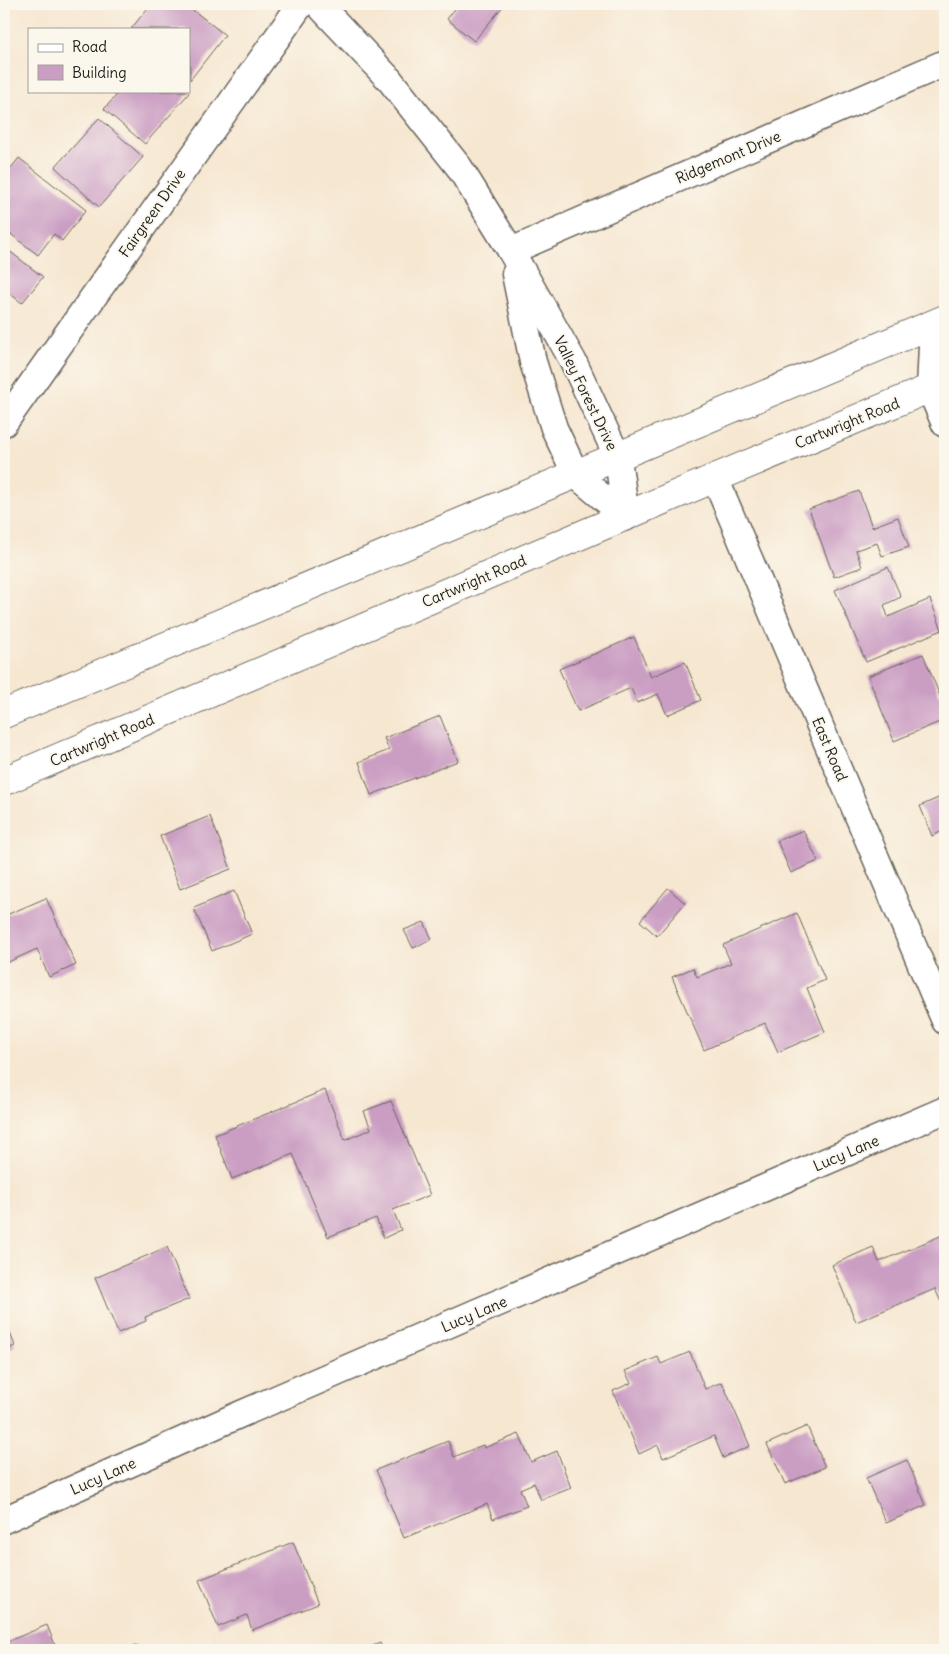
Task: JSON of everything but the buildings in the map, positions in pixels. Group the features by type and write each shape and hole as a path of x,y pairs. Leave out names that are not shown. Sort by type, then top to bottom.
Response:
{"main road":[{"path":"4,714 576,475 941,326"},
{"name":"Cartwright Road","path":"4,781 715,478 938,386"}],"street":[{"name":"Fairgreen Drive","path":"4,423 301,4"},
{"name":"Valley Forest Drive","path":"318,4 389,79 459,168 511,251 573,360 618,458 626,517"},
{"name":"Ridgemont Drive","path":"511,251 945,63"},
{"name":"Valley Forest Drive","path":"511,251 533,362 554,428 576,475 626,517"},
{"path":"941,326 938,386 945,424"},
{"name":"East Road","path":"715,478 945,1021"},
{"name":"Lucy Lane","path":"4,1520 250,1410 945,1110"}]}
